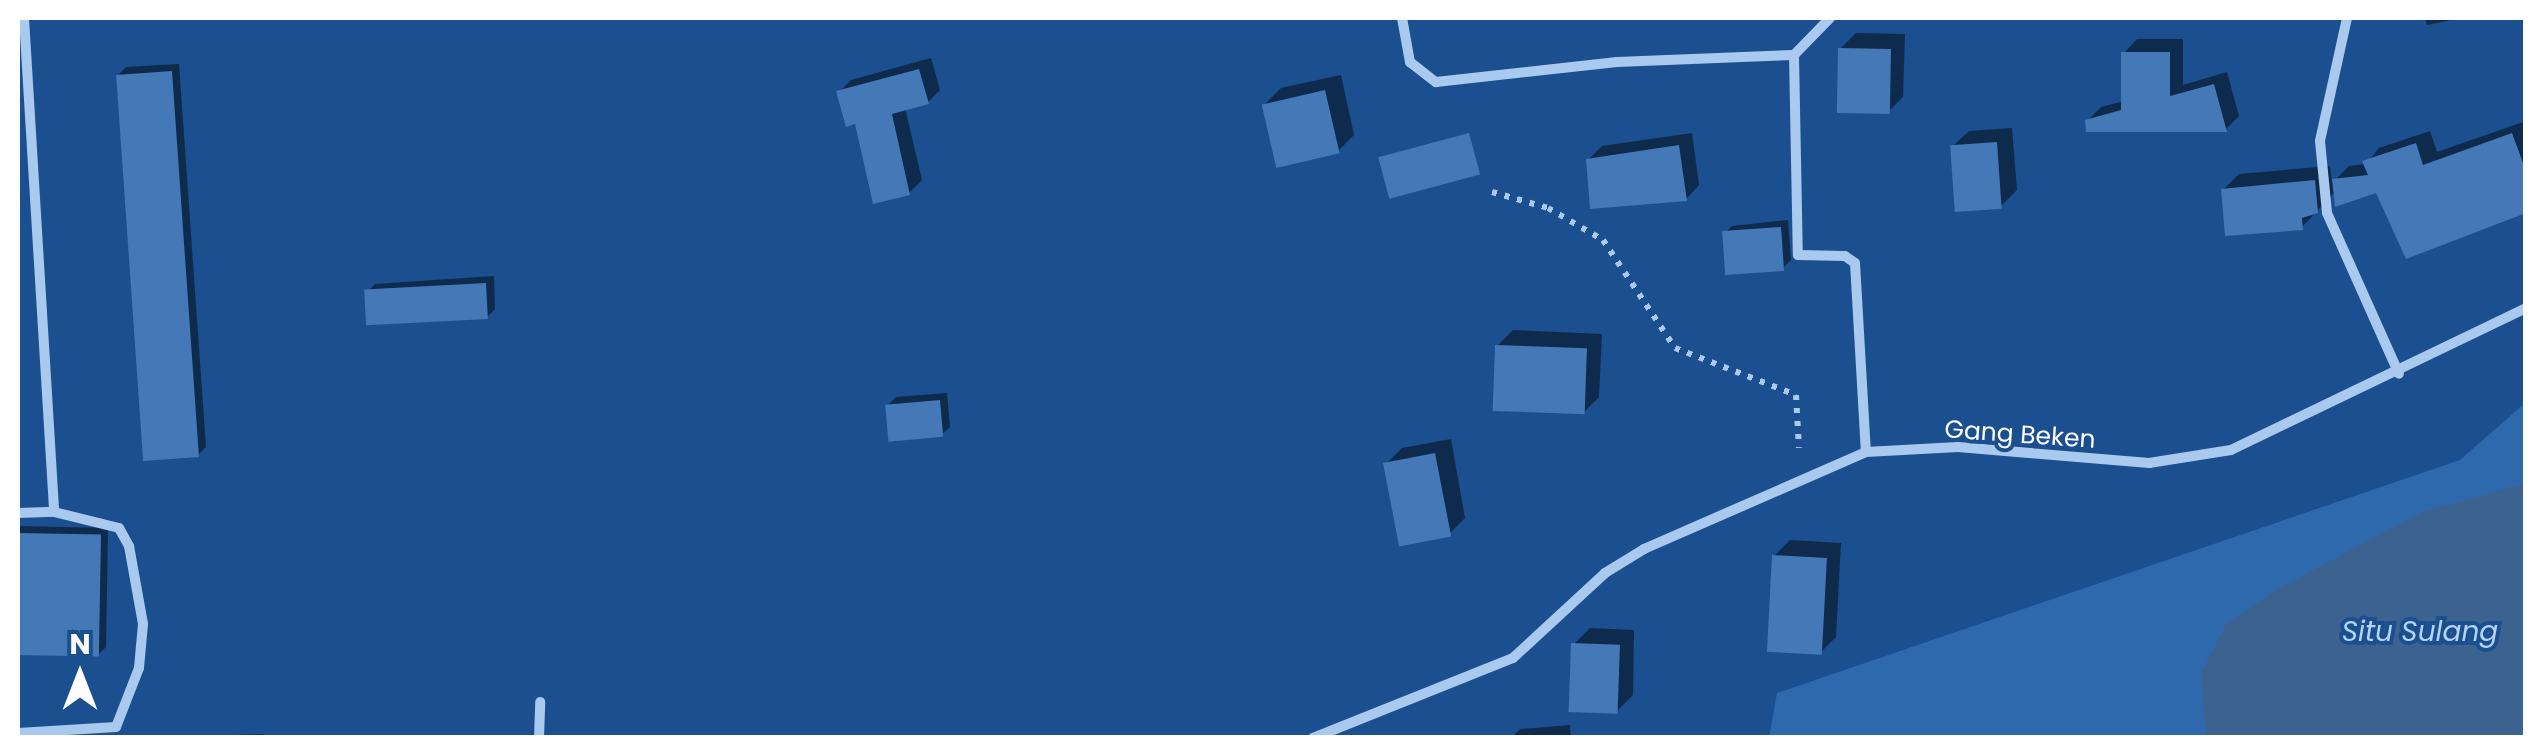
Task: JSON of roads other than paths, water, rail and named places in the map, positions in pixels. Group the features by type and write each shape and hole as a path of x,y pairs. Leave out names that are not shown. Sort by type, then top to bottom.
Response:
{"street":[{"path":"24,18 54,512"},
{"path":"1402,18 1410,62 1436,82 1617,62 1794,55 1830,18"},
{"path":"2347,18 2320,141 2327,212 2399,374"},
{"path":"1794,55 1798,255 1845,256 1855,263 1866,452"},
{"path":"18,166 30,164"},
{"name":"Gang Beken","path":"1313,738 1513,658 1605,573 1644,549 1802,484 1866,452 1958,447 2150,463 2231,450 2399,374 2526,308"},
{"path":"18,513 54,512 114,524 129,546 142,624 139,668 116,727 94,735 18,733"},
{"path":"539,738 540,702"}],"water":[{"name":"Situ Sulang","path":"2525,484 2525,737 2206,737 2201,674 2226,625 2276,590 2422,512"}]}
